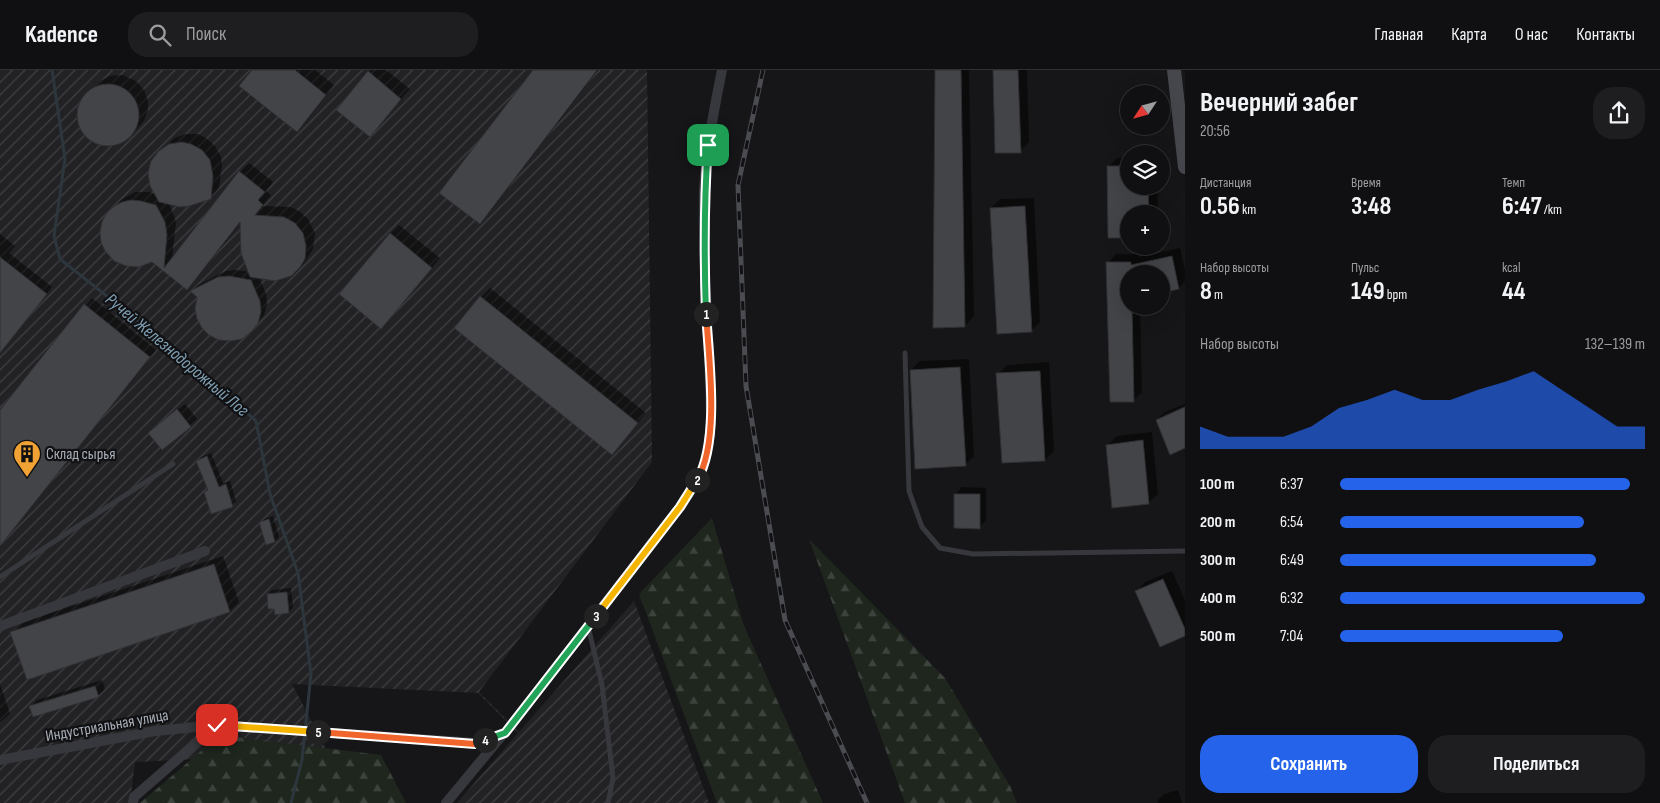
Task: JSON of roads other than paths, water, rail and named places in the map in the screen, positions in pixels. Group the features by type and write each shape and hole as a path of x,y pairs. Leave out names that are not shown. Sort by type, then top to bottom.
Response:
{"main road":[{"path":"1174,70 1185,167"}],"street":[{"path":"446,803 505,733 588,626 680,507 699,476 706,454 711,419 704,258 704,189 708,145 722,70"},
{"path":"0,626 204,551"},
{"path":"133,803 134,797 217,725"},
{"name":"Индустриальная улица","path":"0,760 154,731 217,725 475,744 505,733"}],"lane":[{"path":"905,353 909,491 922,527 940,548 973,554 1185,550"},
{"path":"0,578 173,464"},
{"path":"588,626 602,685 613,778 608,803"}],"waterway":[{"name":"Ручей Железнодорожный Лог","path":"52,70 65,159 54,236 60,259 200,370 256,421 270,494 298,573 311,674 302,760 291,803"}],"railway":[{"path":"763,70 738,185 746,386 785,620 867,803"}],"place":[{"name":"Склад сырья","path":"27,478"}]}
